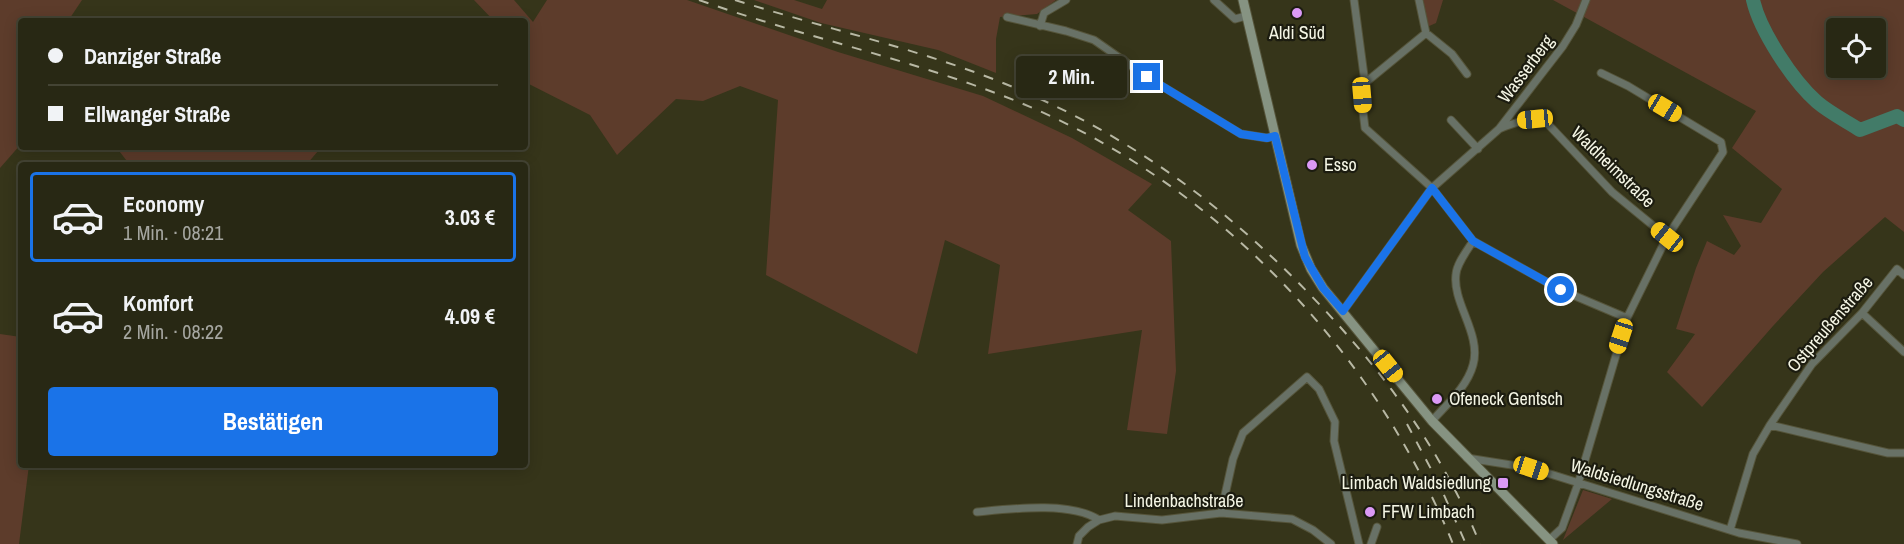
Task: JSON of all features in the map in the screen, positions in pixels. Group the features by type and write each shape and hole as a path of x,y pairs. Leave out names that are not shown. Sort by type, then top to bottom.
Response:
{"main road":[{"path":"1243,0 1305,257 1323,288 1432,421 1551,542"}],"street":[{"path":"1040,26 1044,13 1066,0"},
{"path":"1214,0 1235,20 1246,16"},
{"path":"1354,0 1365,83 1362,95 1365,128 1432,188 1473,241 1561,290 1627,318"},
{"path":"1419,0 1426,33 1452,54 1467,74"},
{"name":"Wasserberg","path":"1343,311 1432,188 1499,129 1563,46 1586,0"},
{"path":"1007,17 1094,40 1147,77 1241,134 1267,138 1275,136"},
{"path":"1365,83 1426,33"},
{"path":"1551,542 1562,528 1578,484 1627,318 1667,237 1723,152 1721,142 1628,86 1601,73"},
{"name":"Waldheimstraße","path":"1499,129 1516,121 1535,119 1546,122 1612,192 1667,237"},
{"path":"1451,120 1478,149"},
{"path":"1432,421 1460,391 1474,364 1473,338 1455,284 1456,272 1473,241"},
{"name":"Ostpreußenstraße","path":"1730,530 1753,454 1770,425 1812,364 1862,313 1897,269 1904,274"},
{"path":"1862,313 1904,352"},
{"path":"1221,513 1233,459 1243,433 1307,377 1319,389 1335,422 1334,441 1359,544"},
{"path":"1770,425 1888,453 1904,453"},
{"name":"Waldsiedlungsstraße","path":"1467,458 1531,468 1730,530 1797,544"},
{"path":"977,512 1023,507 1058,509 1092,515 1099,520"},
{"name":"Lindenbachstraße","path":"1077,544 1080,536 1088,528 1099,520 1115,516 1162,519 1221,513 1292,519 1331,544"},
{"path":"1371,544 1377,527"}],"shaded area":[{"path":"0,0 82,0 70,18 18,18 18,147 0,168"},
{"path":"474,0 514,0 533,22 547,0 687,0 838,52 983,96 1072,138 1152,184 1128,210 1171,241 1176,371 1167,434 1127,430 1142,330 988,354 1000,265 945,240 917,354 766,275 778,100 740,86 703,101 676,99 617,155 590,115 528,84 528,18 491,18"},
{"path":"754,0 794,0 822,9 827,0 1056,0 1037,14 1000,17 996,39 996,73 938,50 821,23"},
{"path":"1423,0 1443,0 1436,23 1427,27"},
{"path":"1553,0 1904,0 1904,232 1885,217 1823,272 1702,407 1667,372 1695,334 1676,329 1696,268 1707,241 1734,255 1741,246 1723,215 1761,223 1782,189 1732,148 1756,111"},
{"path":"118,150 319,150 309,162 128,162"},
{"path":"0,334 18,337 18,468 29,468 19,544 0,544"},
{"path":"1583,490 1612,499 1563,540"}],"waterway":[{"path":"1753,0 1770,40 1788,69 1822,106 1860,130 1897,116 1904,120"}],"railway":[{"path":"699,0 930,70 1006,97 1080,131 1150,172 1215,220 1275,275 1329,336 1377,401 1419,471 1453,544"},
{"path":"735,0 915,52 986,76 1063,110 1105,132 1182,182 1253,239 1287,271 1368,359 1431,447 1449,478 1480,544"},
{"path":"1407,424 1439,484 1466,544"}],"place":[{"name":"Aldi Süd","path":"1297,13"},
{"name":"Esso","path":"1312,165"},
{"name":"Ofeneck Gentsch","path":"1437,399"},
{"name":"Limbach Waldsiedlung","path":"1503,483"},
{"name":"FFW Limbach","path":"1370,512"}],"route":[{"path":"1147,77 1241,134 1267,138 1275,136 1305,257 1323,288 1343,311 1432,188 1473,241 1561,290"}]}
